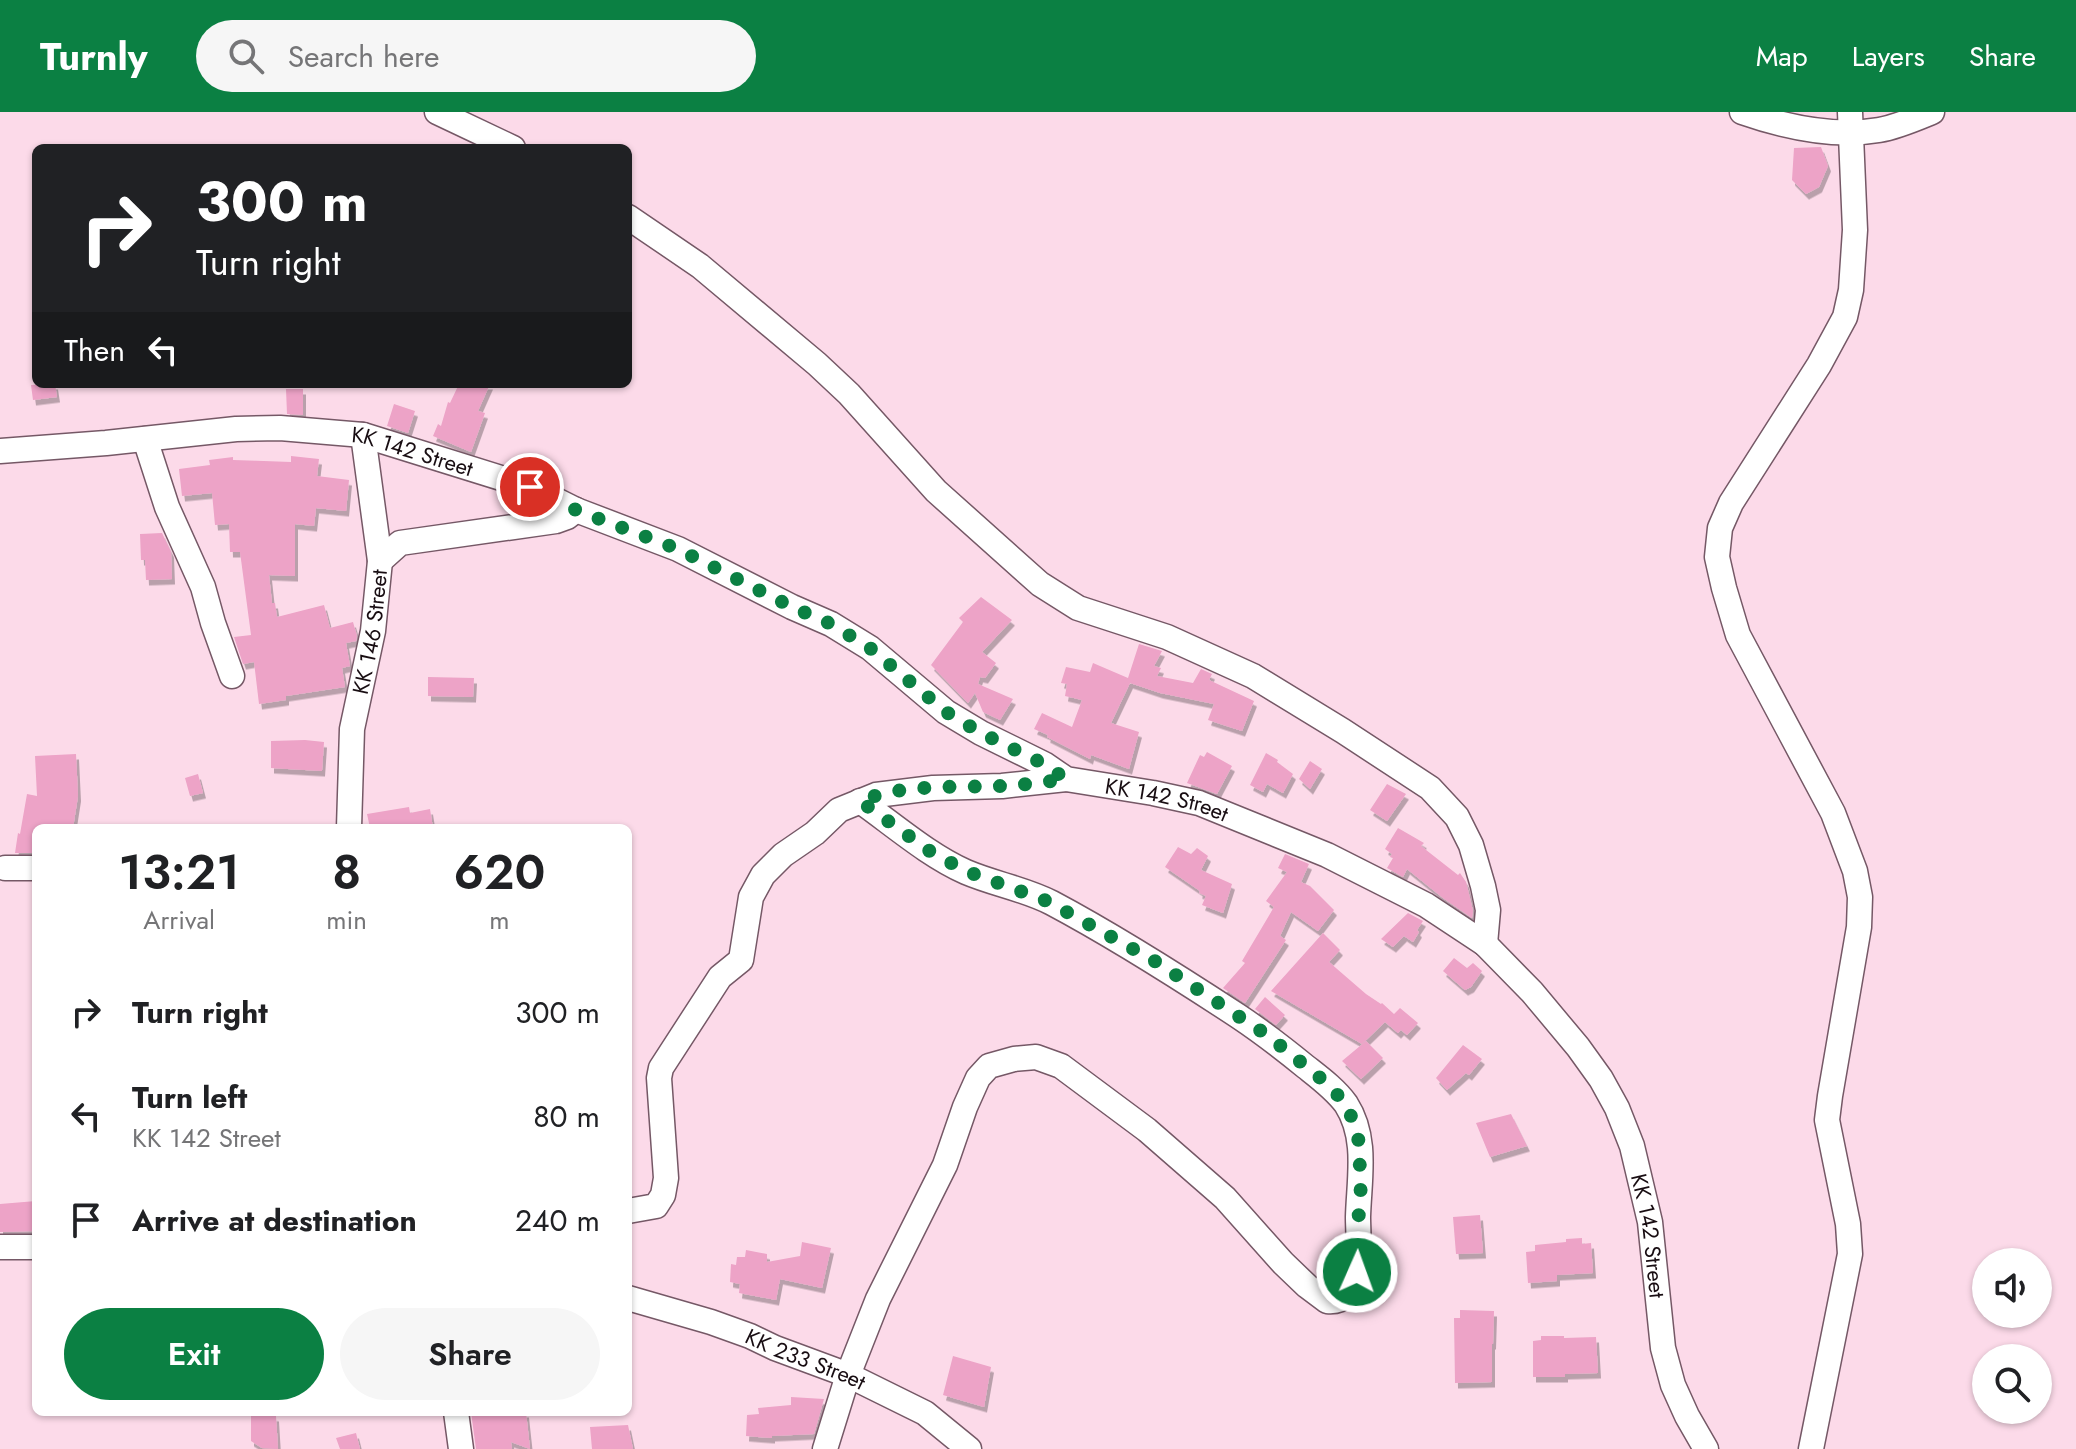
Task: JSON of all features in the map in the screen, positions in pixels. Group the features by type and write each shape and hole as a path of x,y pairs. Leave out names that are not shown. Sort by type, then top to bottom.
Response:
{"street":[{"path":"437,112 505,144"},
{"path":"1742,112 1782,125 1811,130 1850,122 1879,130 1932,112"},
{"path":"1811,1449 1850,1254 1848,1224 1827,1120 1859,927 1860,897 1855,871 1833,813 1738,635 1717,557 1720,528 1731,503 1819,365 1845,317 1851,290 1855,230 1850,122"},
{"path":"632,220 700,266 817,364 849,394 936,491 1040,584 1078,608 1167,637 1253,676 1430,788 1457,817 1471,845 1488,910 1485,944"},
{"name":"KK 142 Street","path":"0,451 236,429 280,428 363,435 530,487 576,510 678,549 831,624 870,648 946,712 1066,779 1153,793 1223,811 1327,855 1426,905 1485,944 1532,992 1578,1047 1617,1108 1632,1146 1650,1222 1663,1348 1673,1385 1706,1449"},
{"name":"KK 146 Street","path":"349,824 352,729 373,631 380,561 363,435"},
{"path":"145,439 167,507 203,587 232,676"},
{"path":"380,561 400,543 556,521 576,510"},
{"path":"632,1210 656,1206 663,1195 666,1178 659,1078 661,1068 720,977 741,960 751,897 763,875 783,855 815,833 839,810 876,795 1066,779"},
{"path":"825,1449 848,1375 878,1299 945,1165 978,1078 989,1066 1036,1057 1061,1066 1147,1130 1225,1198 1283,1263 1327,1301 1342,1300 1352,1289 1357,1272 1361,1186 1358,1134 1347,1106 1329,1085 1267,1035 1153,960 1047,901 966,871 931,852 860,801"},
{"path":"5,868 32,868"},
{"path":"0,1247 32,1247"},
{"name":"KK 233 Street","path":"632,1299 711,1322 848,1375 925,1413 969,1449"},
{"path":"457,1416 461,1449"}],"building":[{"path":"1821,147 1828,166 1819,187 1806,194 1792,180 1794,148"},
{"path":"31,385 32,388 56,388 57,397 33,400"},
{"path":"457,388 488,388 478,411 485,413 471,452 433,436 438,424 441,426"},
{"path":"286,389 303,389 303,415 287,414"},
{"path":"394,404 415,411 408,433 387,426"},
{"path":"291,456 319,459 317,476 349,480 346,511 316,508 314,526 295,524 295,576 269,575 277,617 324,605 330,628 353,622 357,636 356,641 346,643 350,666 342,668 345,687 286,696 286,700 259,704 254,662 243,664 234,637 251,635 240,552 230,552 229,524 215,525 212,493 182,496 179,469 210,465 209,460 233,457 233,460 291,462"},
{"path":"162,533 171,552 172,579 146,580 140,534"},
{"path":"981,597 1012,620 982,652 996,663 985,678 980,677 978,684 1013,699 1000,720 983,712 975,693 968,703 931,665 963,622 959,618"},
{"path":"1139,644 1162,651 1154,666 1161,668 1157,676 1193,683 1201,669 1212,674 1209,680 1254,701 1242,731 1208,720 1214,704 1160,693 1130,683 1111,723 1139,732 1129,769 1091,755 1090,759 1034,729 1042,713 1072,727 1082,700 1065,696 1067,684 1061,683 1066,667 1090,672 1093,663 1128,678"},
{"path":"428,677 474,678 473,697 428,696"},
{"path":"271,741 324,742 322,771 271,768"},
{"path":"1207,752 1232,766 1217,794 1187,783 1200,755 1204,757"},
{"path":"1266,753 1293,774 1283,793 1267,784 1263,792 1250,785"},
{"path":"76,754 78,796 74,824 32,824 32,853 15,853 27,794 37,796 35,756"},
{"path":"1310,761 1322,769 1310,789 1299,779"},
{"path":"198,774 203,793 190,796 185,778"},
{"path":"1387,784 1406,794 1387,821 1370,810"},
{"path":"409,807 410,813 430,809 432,824 369,824 367,814"},
{"path":"1398,828 1424,843 1421,846 1458,875 1460,873 1466,882 1472,918 1407,869 1403,877 1387,868 1393,858 1385,849"},
{"path":"1178,847 1191,854 1197,848 1208,856 1201,870 1232,884 1223,913 1202,905 1206,896 1165,867"},
{"path":"1285,854 1309,864 1301,882 1310,886 1334,910 1318,931 1291,912 1280,936 1286,940 1245,1003 1223,988 1245,963 1242,961 1274,907 1266,901 1287,872 1278,868"},
{"path":"1408,913 1423,921 1413,942 1404,936 1393,947 1381,939"},
{"path":"1323,933 1340,950 1329,962 1394,1014 1400,1008 1418,1023 1407,1035 1401,1030 1398,1033 1385,1022 1362,1044 1271,991"},
{"path":"1454,958 1467,968 1473,963 1482,971 1471,987 1465,990 1443,971"},
{"path":"1265,997 1285,1015 1276,1025 1255,1009"},
{"path":"1366,1041 1383,1058 1361,1079 1342,1061"},
{"path":"1463,1045 1482,1059 1469,1075 1466,1073 1447,1090 1436,1078"},
{"path":"1511,1114 1527,1146 1490,1157 1476,1123"},
{"path":"32,1201 32,1231 0,1232 0,1204"},
{"path":"1480,1215 1483,1253 1456,1254 1453,1217"},
{"path":"1582,1238 1582,1244 1591,1243 1593,1273 1557,1275 1557,1281 1528,1283 1526,1252 1535,1251 1535,1245"},
{"path":"802,1242 831,1248 822,1288 780,1279 776,1300 739,1293 740,1284 730,1282 731,1264 736,1265 737,1257 745,1257 746,1250 767,1254 767,1262 800,1256"},
{"path":"1460,1310 1494,1311 1492,1382 1455,1383 1454,1318 1460,1318"},
{"path":"1541,1336 1596,1337 1598,1373 1533,1377 1533,1341 1541,1340"},
{"path":"953,1356 991,1367 984,1407 943,1395"},
{"path":"791,1397 824,1399 814,1434 772,1438 746,1436 747,1415 759,1414 758,1408 791,1405"},
{"path":"251,1416 276,1416 278,1449 262,1448 251,1441"},
{"path":"472,1416 526,1416 530,1449 511,1442 512,1449 476,1449"},
{"path":"628,1425 633,1449 592,1449 590,1427"},
{"path":"356,1433 360,1449 340,1449 336,1438"}],"route":[{"path":"530,487 576,510 678,549 831,624 870,648 946,712 1066,779 1002,786 933,788 876,795 860,801 931,852 966,871 1047,901 1153,960 1267,1035 1329,1085 1347,1106 1358,1134 1361,1186 1357,1272"}]}
